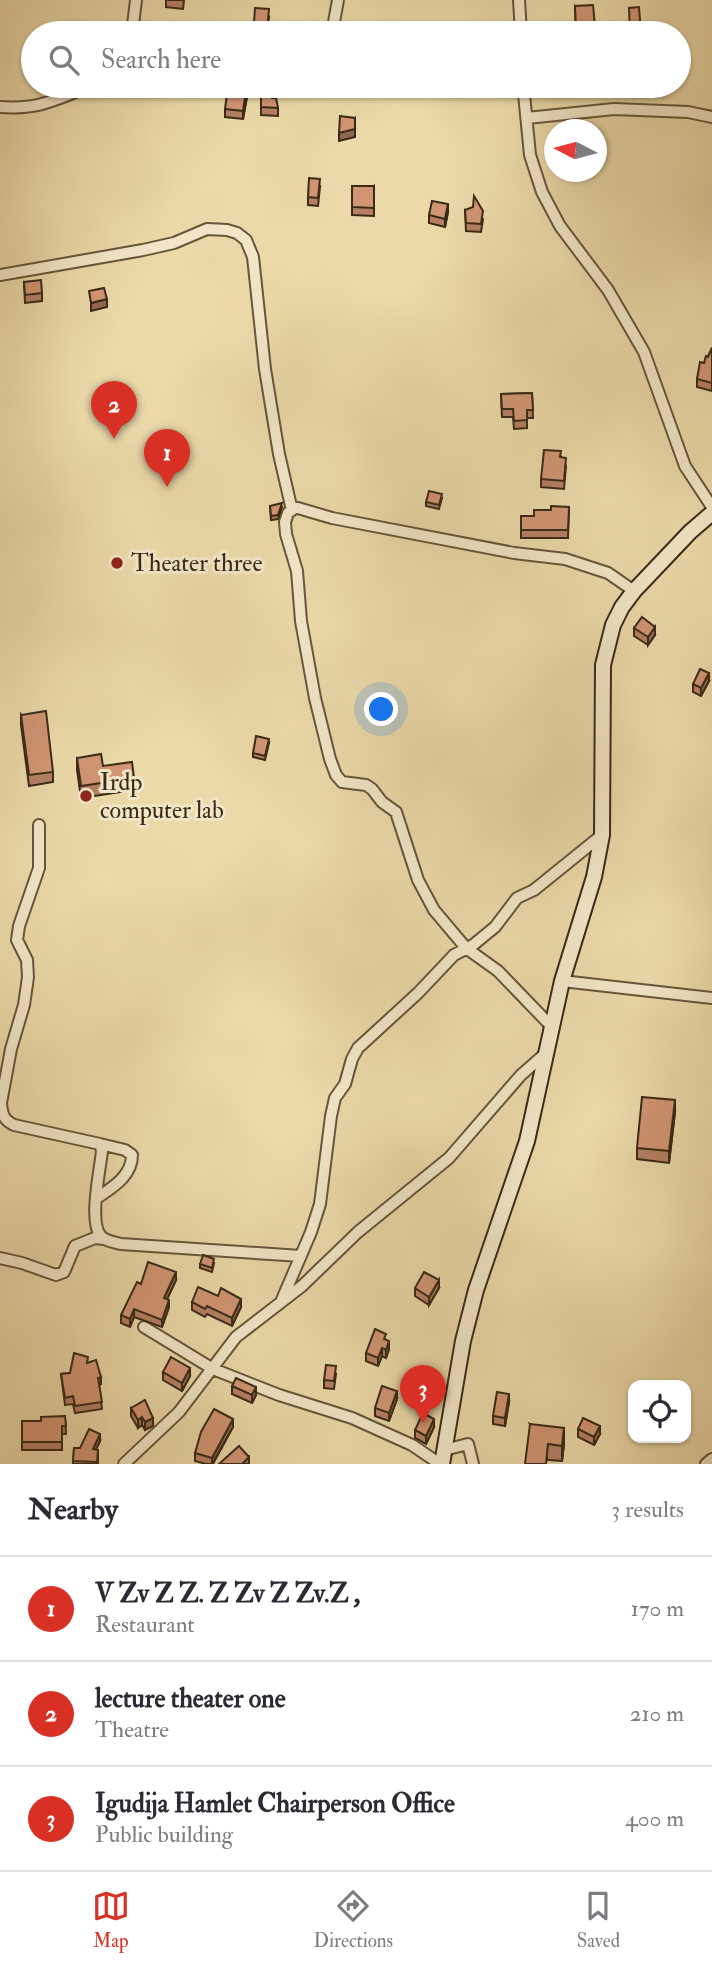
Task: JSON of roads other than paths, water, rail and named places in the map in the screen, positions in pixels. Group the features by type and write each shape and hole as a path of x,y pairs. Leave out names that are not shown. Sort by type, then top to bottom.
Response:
{"street":[{"path":"133,21 136,0"},
{"path":"334,21 338,0"},
{"path":"519,0 520,21"},
{"path":"0,107 34,107 63,98"},
{"path":"524,98 530,155 542,192 560,226 608,290 644,352 685,466 712,507"},
{"path":"527,118 614,109 688,112 712,117"},
{"path":"0,275 164,246 207,229 237,233 246,240 253,257 265,369 279,454 289,502 295,508 332,518 565,559 608,573 634,592"},
{"path":"295,508 288,513 285,522 286,534 297,571 301,621 330,759 336,775 342,782 366,785 396,812 425,894 445,926 466,948 498,971 552,1027"},
{"path":"442,1459 463,1341 477,1290 527,1142 562,981 594,877 602,835 603,666 613,625 634,592 690,532 712,513"},
{"path":"39,825 39,868 19,926 17,940 27,960 29,977 24,1006 3,1078 2,1113 6,1121 14,1125 125,1150 132,1155 128,1172 97,1198"},
{"path":"281,1302 320,1204 335,1098 345,1084 358,1048 411,1000 428,979 454,955 473,945 495,927 517,898 534,890 602,835"},
{"path":"562,981 712,998"},
{"path":"124,1464 179,1412 236,1337 302,1286 359,1232 449,1158 521,1075 546,1053"},
{"path":"100,1144 102,1151 95,1218 99,1234 104,1239"},
{"path":"0,1258 56,1275 64,1272 75,1246 95,1238 121,1244 301,1256"},
{"path":"144,1327 213,1369 279,1395 352,1418 442,1459"},
{"path":"442,1459 468,1444 473,1464"},
{"path":"136,1452 143,1464"},
{"path":"706,1464 712,1459"}],"place":[{"name":"lecture theater one","path":"114,439"},
{"name":"V Zv Z Z. Z Zv Z Zv.Z ,","path":"167,487"},
{"name":"Theater three","path":"117,563"},
{"name":"Irdp computer lab","path":"86,796"},
{"name":"Igudija Hamlet Chairperson Office","path":"423,1423"}]}
